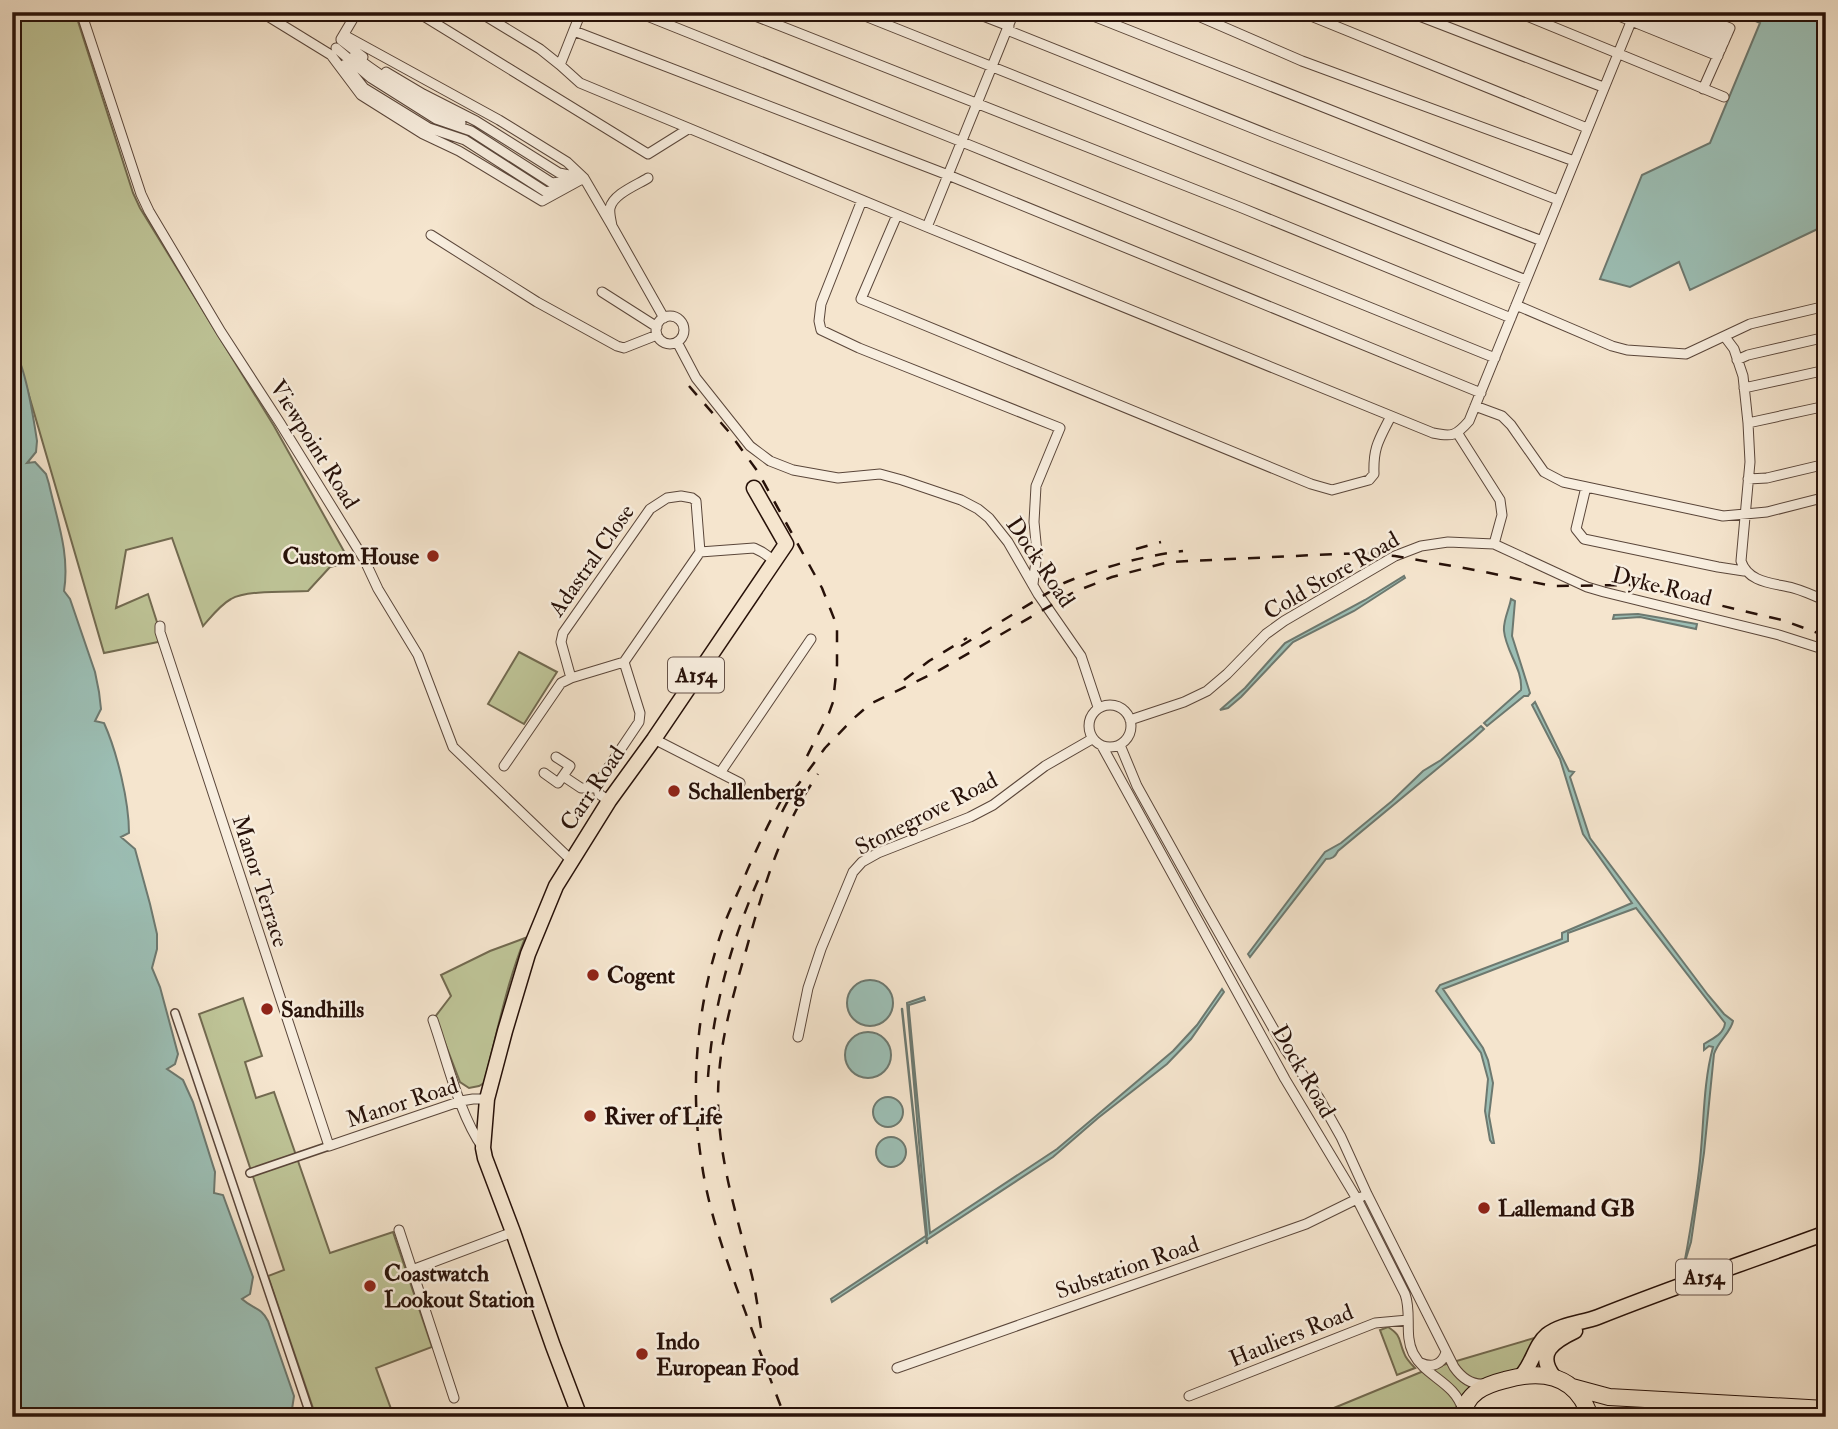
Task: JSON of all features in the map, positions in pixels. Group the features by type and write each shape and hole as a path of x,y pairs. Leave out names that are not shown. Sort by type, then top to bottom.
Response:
{"highway":[{"path":"1463,1414 1472,1395 1489,1384 1537,1374 1554,1377 1573,1387 1609,1397 1826,1409"},
{"path":"1573,1387 1583,1400 1590,1417"},
{"path":"1686,1417 1698,1417"}],"main road":[{"name":"Carr Road","path":"483,1148 487,1099 505,1031 528,954 552,895 609,801 786,544 754,488"},
{"name":"A154","path":"483,1148 488,1169 580,1417"},
{"name":"A154","path":"1522,1375 1548,1334 1826,1233"},
{"name":"A154","path":"1554,1377 1547,1363 1550,1347 1558,1339 1576,1331 1583,1323"}],"street":[{"name":"Viewpoint Road","path":"81,12 149,211 221,332 364,559 378,589 413,644 453,747 571,860"},
{"path":"261,12 499,120 567,162 584,178 664,318"},
{"path":"337,45 357,12"},
{"path":"417,12 648,154 688,129"},
{"path":"479,12 540,49 580,83 897,215 1445,436 1458,434 1469,421 1632,15"},
{"path":"560,65 581,12"},
{"path":"636,12 1495,358"},
{"path":"745,12 1511,318"},
{"path":"855,12 1526,280"},
{"path":"973,12 1272,136 1542,241"},
{"path":"927,227 1014,12"},
{"path":"1083,12 1558,200"},
{"path":"1189,12 1302,61 1574,161"},
{"path":"1301,12 1587,128"},
{"path":"1409,12 1603,87"},
{"path":"1517,12 1724,97"},
{"path":"1609,12 1632,15 1722,46"},
{"path":"1650,12 1722,46"},
{"path":"1669,12 1722,46"},
{"path":"1689,12 1730,28 1703,89"},
{"path":"574,31 948,176 1481,393"},
{"path":"337,45 476,121 559,173 584,178"},
{"path":"337,45 371,78 436,120 471,131 552,183 584,178"},
{"path":"337,45 361,95 423,134 458,151 541,201 584,178"},
{"path":"612,226 609,210 612,202 648,178"},
{"path":"862,200 821,304 821,330 859,348 1060,428 1036,486 1034,522 1037,553 1033,584"},
{"path":"897,215 861,299 1311,484 1332,490 1369,480 1374,474 1376,445 1391,416"},
{"path":"431,235 537,302 617,346 624,348 657,331 664,318"},
{"path":"602,292 657,331 663,342 677,342 684,335 683,326 677,318 664,318"},
{"path":"1516,304 1612,346 1627,350 1686,355 1750,324 1826,306"},
{"path":"1725,337 1734,349 1743,376 1748,424 1750,462 1741,561 1744,571"},
{"path":"1737,360 1826,337"},
{"name":"Dock Road","path":"677,342 696,378 734,427 750,446 770,461 793,470 838,478 880,474 961,500 989,518 1008,542 1081,656 1098,707"},
{"path":"1744,388 1826,370"},
{"path":"1475,406 1502,416 1544,472 1563,482 1723,516 1767,512 1826,497"},
{"path":"1748,424 1826,406"},
{"path":"1458,434 1500,500 1502,515 1494,544"},
{"path":"1748,479 1768,478 1826,464"},
{"path":"1586,487 1576,529 1584,539 1718,568 1744,571 1756,579 1796,589 1826,601"},
{"name":"Adastral Close","path":"571,678 561,642 563,633 650,509 667,498 681,496 696,501 701,552"},
{"name":"Cold Store Road","path":"1130,719 1184,702 1207,691 1266,634 1284,621 1395,556 1448,542 1494,544"},
{"name":"Dyke Road","path":"1494,544 1587,587 1779,635 1826,650"},
{"path":"504,766 561,683 624,662 701,552 754,548 775,561"},
{"name":"Manor Terrace","path":"160,626 329,1146"},
{"path":"720,773 811,639"},
{"path":"609,801 599,794 600,780 639,722 640,713 624,662"},
{"path":"1113,704 1123,709 1130,719 1129,734 1120,745 1102,746 1092,739 1088,723 1098,707 1113,704"},
{"path":"654,739 740,783"},
{"name":"Stonegrove Road","path":"798,1037 808,988 821,949 853,872 862,862 878,853 971,817 993,805 1045,766 1092,739"},
{"name":"Dock Road","path":"1120,745 1137,786 1220,934 1285,1049 1319,1098 1341,1137 1458,1374 1480,1385 1489,1384"},
{"name":"Dock Road","path":"1102,746 1285,1080 1357,1199 1405,1294 1408,1302 1410,1343 1419,1362"},
{"path":"544,773 558,783 570,766 556,757"},
{"path":"563,776 581,788 598,788"},
{"path":"175,1013 311,1417"},
{"path":"433,1020 474,1135 483,1148"},
{"name":"Manor Road","path":"329,1146 461,1101 487,1099"},
{"path":"250,1173 329,1146"},
{"name":"Substation Road","path":"897,1368 1306,1224 1367,1194"},
{"path":"399,1230 454,1398"},
{"path":"412,1270 513,1231"},
{"name":"Hauliers Road","path":"1189,1396 1375,1323 1408,1318 1414,1310 1428,1315"},
{"path":"1419,1362 1436,1364 1443,1361 1446,1352"},
{"path":"1419,1362 1453,1390 1460,1400 1463,1414"}],"green space":[{"path":"12,12 75,12 140,208 274,426 350,562 330,567 308,591 238,596 223,604 203,626 172,538 126,550 116,608 148,594 163,641 104,653 12,337"},
{"path":"519,652 557,672 524,724 488,704"},
{"path":"525,938 507,992 484,1083 469,1088 460,1082 435,1017 451,996 441,975 490,951"},
{"path":"243,998 262,1056 245,1062 256,1098 274,1092 330,1253 393,1232 432,1347 376,1368 394,1417 316,1417 268,1276 284,1270 199,1014"},
{"path":"1388,1327 1398,1335 1406,1357 1415,1368 1397,1375 1380,1330"},
{"path":"1548,1334 1532,1362 1489,1384 1463,1417 1312,1417 1426,1370"}],"water":[{"path":"1736,12 1826,12 1826,225 1690,290 1679,262 1630,287 1600,279 1642,175 1710,143 1760,23"},
{"path":"12,348 25,377 37,441 36,452 27,463 35,462 46,474 49,484 64,550 64,591 70,599 95,672 99,692 101,709 95,721 104,723 125,792 129,833 121,837 135,849 157,934 157,949 152,968 160,987 178,1054 175,1064 167,1069 183,1080 193,1102 215,1172 214,1193 223,1195 253,1277 250,1294 242,1299 260,1311 268,1321 294,1396 293,1417 12,1417"},
{"path":"1404,576 1405,578 1354,611 1293,642 1241,697 1228,708 1220,710 1245,688 1285,643"},
{"path":"1511,599 1515,601 1512,636 1530,693 1487,726 1484,723 1521,690 1519,675 1504,631"},
{"path":"1638,614 1697,624 1696,629 1640,617 1613,619 1614,615"},
{"path":"1535,702 1569,771 1574,772 1570,777 1590,838 1708,995 1733,1021 1714,1054 1704,1153 1691,1242 1684,1265 1700,1165 1706,1085 1713,1047 1709,1046 1704,1050 1704,1044 1720,1033 1725,1023 1636,908 1568,933 1568,941 1443,989 1483,1048 1488,1060 1493,1083 1489,1116 1494,1143 1490,1140 1485,1111 1488,1079 1481,1053 1436,991 1440,985 1562,939 1562,933 1632,903 1583,834 1560,759 1532,705"},
{"path":"1481,726 1484,729 1473,739 1332,858 1326,859 1250,957 1248,954 1325,852 1341,843 1423,771 1441,760"},
{"path":"870,980 886,987 893,1003 886,1019 870,1026 854,1019 847,1003 854,987"},
{"path":"1222,989 1224,992 1191,1039 1167,1064 1053,1157 832,1302 831,1299 927,1235 907,1003 924,997 925,1000 909,1005 909,1010 930,1233 1057,1149 1173,1051 1197,1025"},
{"path":"868,1032 884,1039 891,1055 884,1071 868,1078 852,1071 845,1055 852,1039"},
{"path":"888,1097 899,1101 903,1112 899,1123 888,1127 877,1123 873,1112 877,1101"},
{"path":"891,1137 902,1141 906,1152 902,1163 891,1167 880,1163 876,1152 880,1141"}],"waterway":[{"path":"902,1009 927,1243"}],"railway":[{"path":"689,386 729,432 758,472 822,588 837,626 833,702 802,766"},
{"path":"1136,549 1161,542"},
{"path":"961,646 1064,583 1123,563 1183,551"},
{"path":"782,812 792,793 825,748 870,704 938,671 1074,592 1112,577 1169,562 1368,553 1395,556 1552,586 1634,585 1782,620 1826,636"},
{"path":"904,680 967,638"},
{"path":"761,1328 721,1141 718,1099 721,1057 733,995 766,884 793,817 818,774"},
{"path":"782,799 747,871 715,953 707,983 698,1044 696,1105 702,1165 714,1218 742,1303 785,1417"},
{"path":"708,1077 714,1025 725,975 759,878"}],"place":[{"name":"Custom House","path":"433,556"},
{"name":"Schallenberg","path":"674,791"},
{"name":"Cogent","path":"593,975"},
{"name":"Sandhills","path":"267,1009"},
{"name":"River of Life","path":"590,1116"},
{"name":"Lallemand GB","path":"1484,1208"},
{"name":"Coastwatch Lookout Station","path":"370,1286"},
{"name":"Indo European Food","path":"642,1354"}]}
